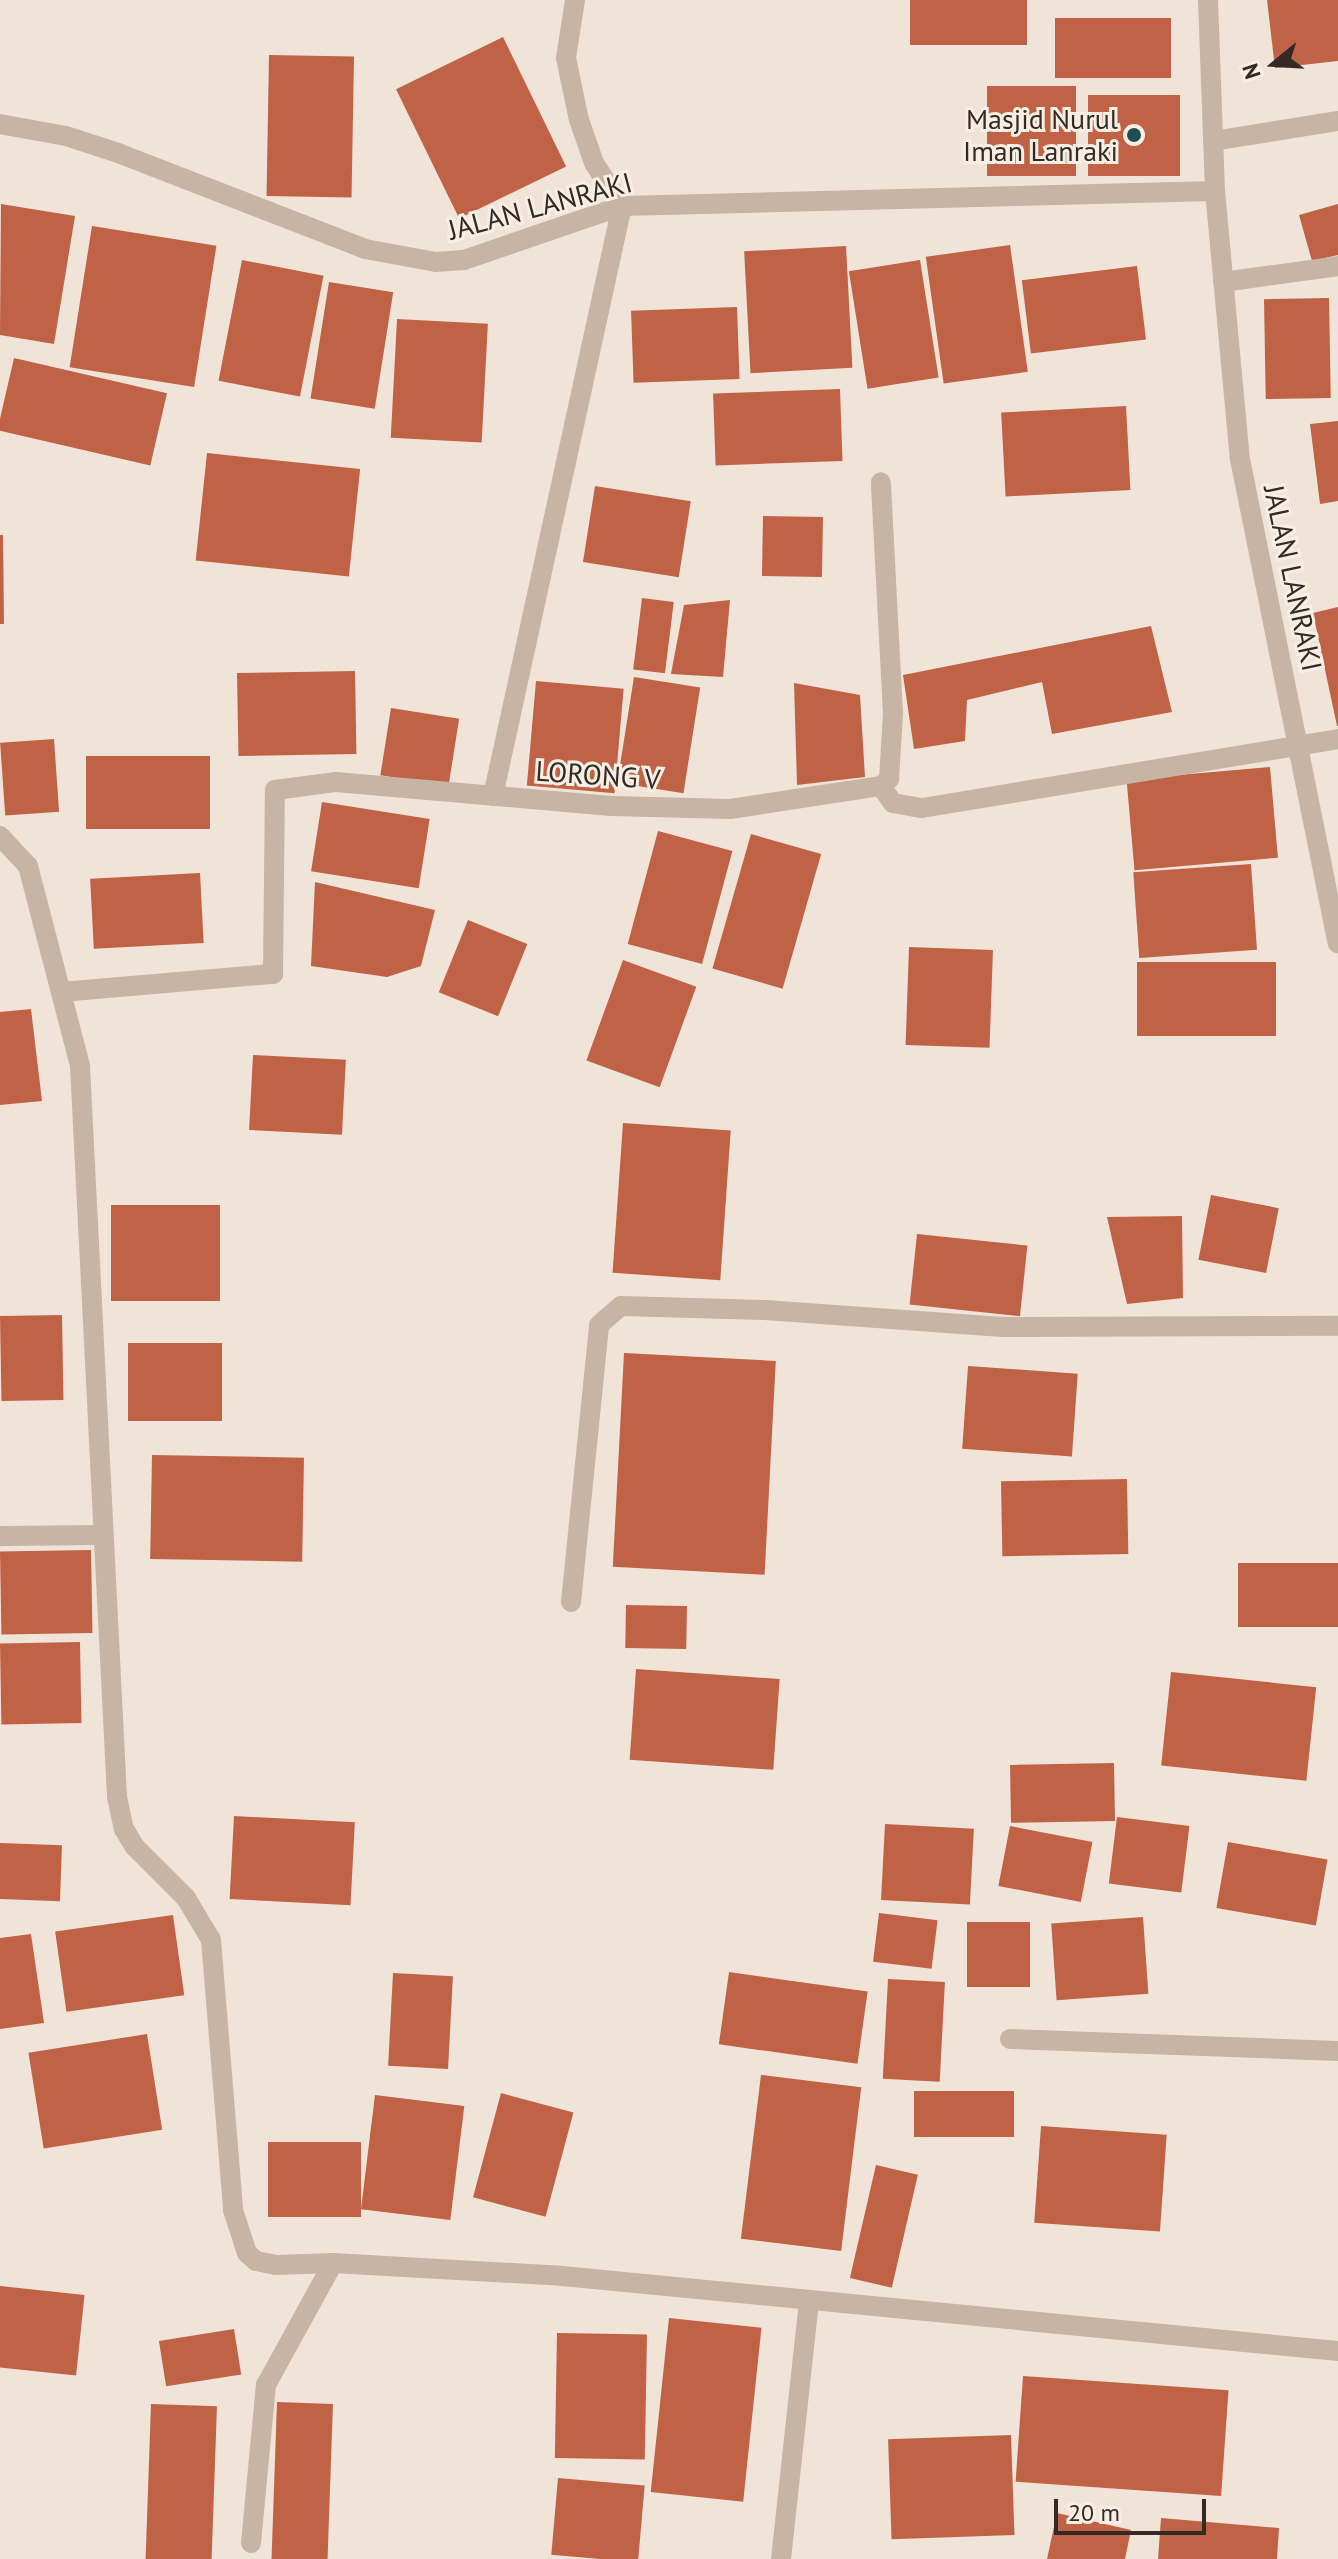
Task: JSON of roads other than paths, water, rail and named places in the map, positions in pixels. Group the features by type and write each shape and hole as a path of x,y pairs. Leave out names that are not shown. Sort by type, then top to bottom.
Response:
{"street":[{"path":"493,796 622,206 594,163 579,120 566,58 575,0"},
{"name":"JALAN LANRAKI","path":"1208,0 1215,191 1240,459 1297,748 1337,930"},
{"path":"1213,141 1338,121"},
{"name":"JALAN LANRAKI","path":"0,124 66,136 118,153 396,257 464,260 622,206 1215,191"},
{"path":"1223,282 1338,266"},
{"path":"881,482 893,714 889,779 881,786 893,803 922,808 1052,783 1297,748 1338,739"},
{"name":"LORONG V","path":"61,992 273,974 275,790 336,782 493,796 730,809 881,786"},
{"path":"0,836 28,866 80,1066 117,1797 124,1829 135,1847 186,1898 211,1940 239,2237 256,2261 562,2276 809,2303 1338,2351"},
{"path":"571,1602 599,1325 606,1313 621,1306 765,1310 1002,1327 1338,1326"},
{"path":"0,1536 102,1535"},
{"path":"1010,2039 1338,2051"},
{"path":"251,2543 266,2385 333,2263"},
{"path":"781,2559 809,2303"}],"place":[{"name":"Masjid Nurul Iman Lanraki","path":"1134,135"}]}
